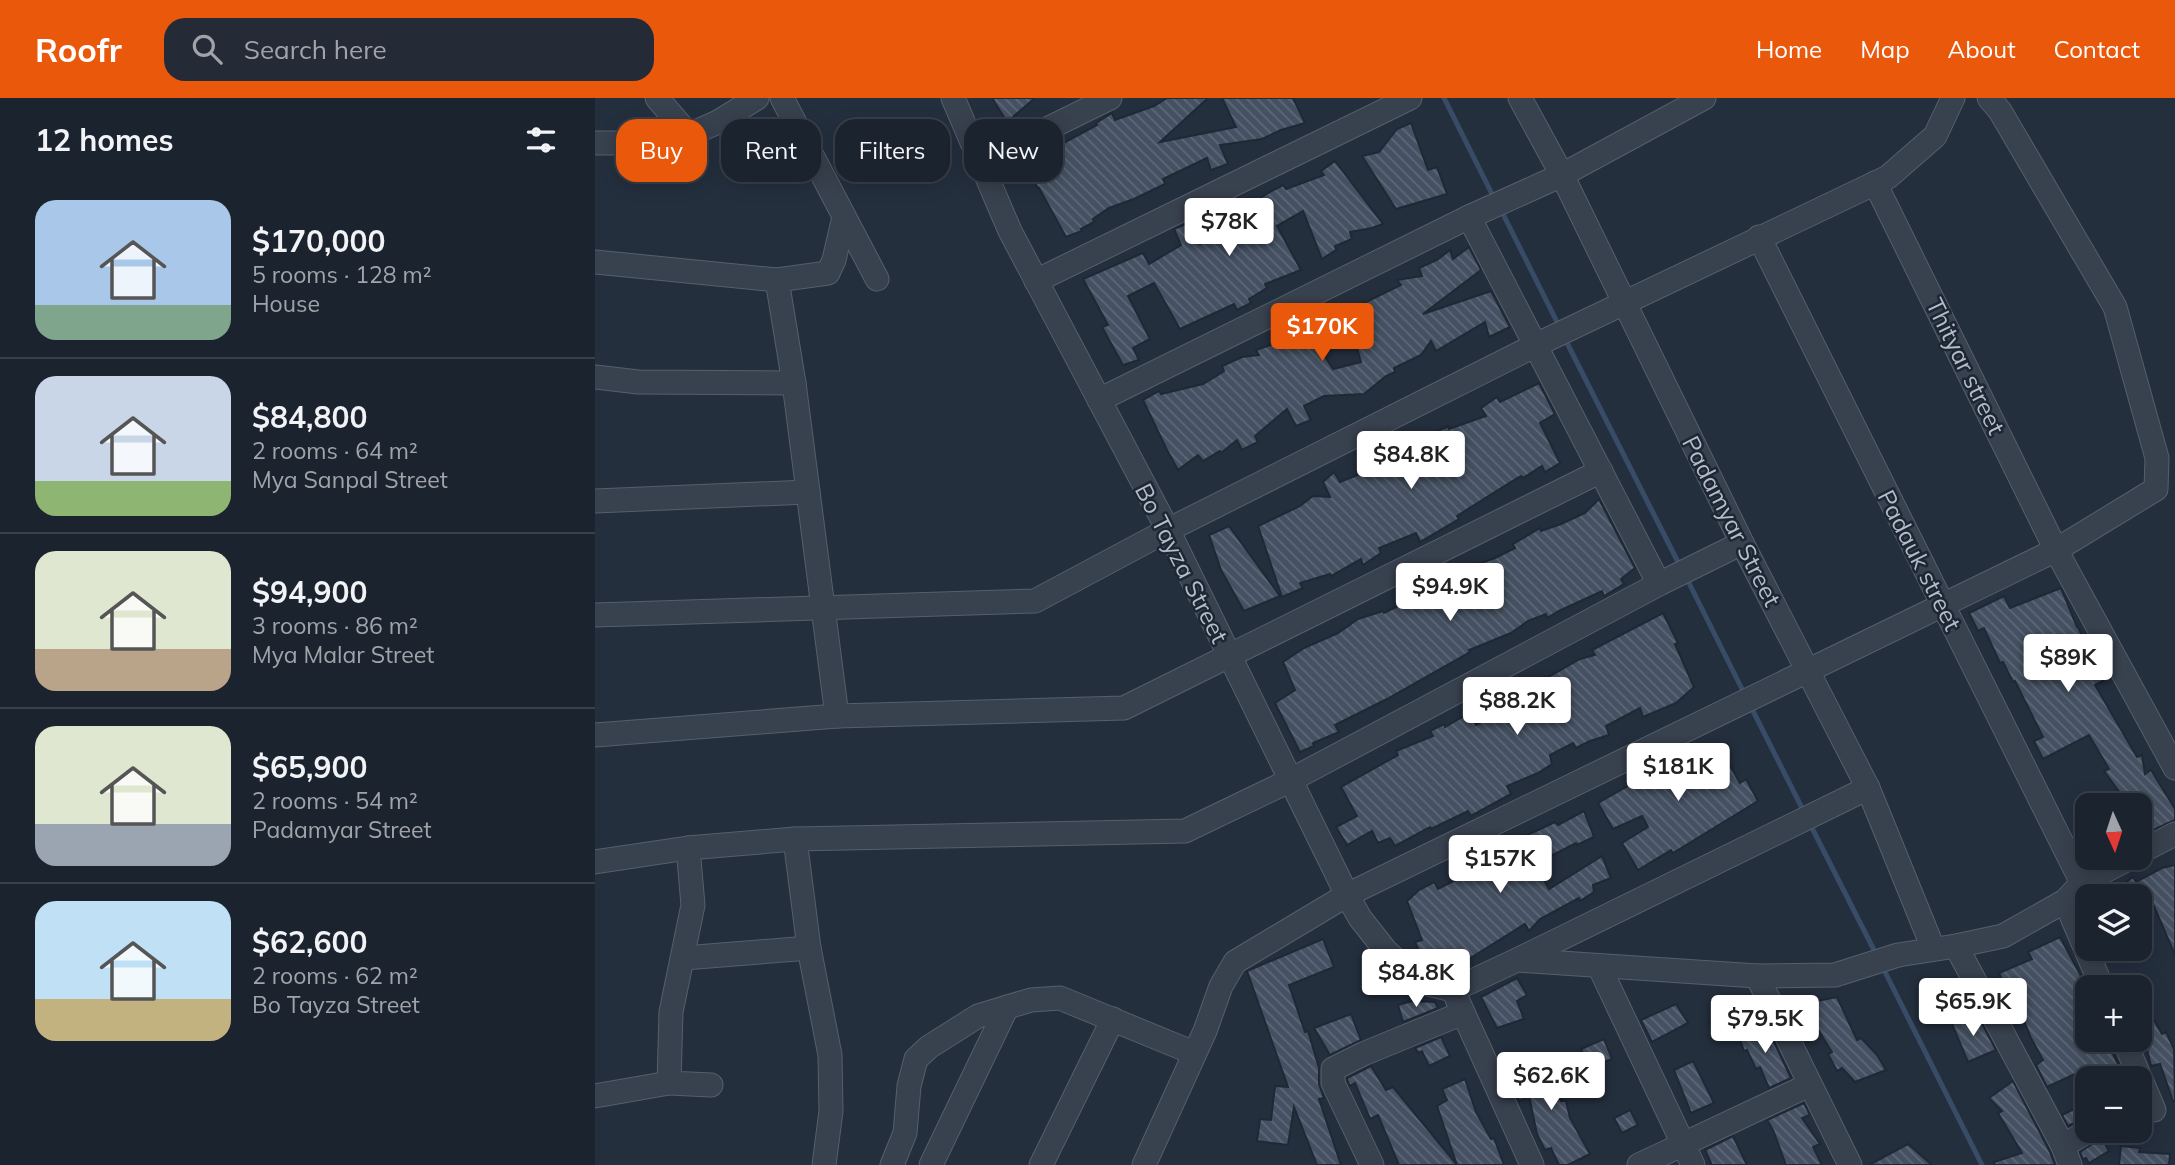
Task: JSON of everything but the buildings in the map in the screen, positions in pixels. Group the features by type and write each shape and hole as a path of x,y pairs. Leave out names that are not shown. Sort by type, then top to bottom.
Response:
{"street":[{"path":"657,98 675,119"},
{"path":"707,127 757,98"},
{"path":"782,98 877,279"},
{"name":"Bo Tayza Street","path":"953,98 964,124"},
{"path":"1063,121 1110,98"},
{"path":"1036,281 1410,98"},
{"name":"Padamyar Street","path":"1520,98 1562,175 1742,543 1868,788 1945,947 2066,1156"},
{"path":"1099,400 1469,217 1562,175 1704,98"},
{"path":"595,615 1035,601 1168,530 1536,345 1888,177 1935,136 1953,98"},
{"path":"1143,1165 1205,1031 1221,986 1235,962 1347,895 2056,550 2156,489 2157,458 2115,307 2000,111 1989,98"},
{"path":"595,143 616,143"},
{"name":"Bo Tayza Street","path":"989,182 1010,231 1168,530 1289,781 1360,918 1385,951 1420,982 1453,990"},
{"name":"Thityar street","path":"1875,183 2056,550 2175,768"},
{"path":"595,262 777,280 828,273 834,260 844,217"},
{"path":"1469,217 1659,584"},
{"name":"Padauk street","path":"1759,237 2082,883"},
{"path":"777,280 794,383 837,716"},
{"path":"595,377 638,382 794,383"},
{"path":"595,734 837,716 1124,708 1601,471"},
{"path":"595,501 808,492"},
{"path":"595,862 688,848 795,839 1185,831 1289,781 1659,584 1742,543"},
{"path":"1532,1165 1453,990 1868,788"},
{"path":"2153,845 2175,834"},
{"path":"795,839 810,948 830,1055 831,1111 824,1165"},
{"path":"669,1083 671,1012 694,905 688,848"},
{"path":"1517,960 1757,976 1835,975 1898,955 2003,936 2065,901 2082,883 2107,870"},
{"path":"2065,901 2097,975"},
{"path":"684,958 810,948"},
{"path":"1599,966 1688,1155"},
{"path":"1757,976 1850,1165"},
{"path":"892,1165 905,1133 909,1086 916,1059 929,1047 978,1016 1031,1000 1060,998 1193,1053"},
{"path":"931,1165 1006,1007"},
{"path":"1372,1165 1333,1083 1333,1069 1463,1013"},
{"path":"1041,1165 1113,1019"},
{"path":"2129,1052 2156,1110"},
{"path":"595,1096 669,1083 711,1085"},
{"path":"1639,1165 1688,1155 1809,1085"},
{"path":"2066,1156 2078,1143"}],"waterway":[{"path":"1444,98 1495,200"},
{"path":"1500,208 1560,328"},
{"path":"1564,337 1681,568"},
{"path":"1686,577 1744,693"},
{"path":"1750,705 1804,812"},
{"path":"1810,824 1877,956"},
{"path":"1883,968 1982,1165"}]}
